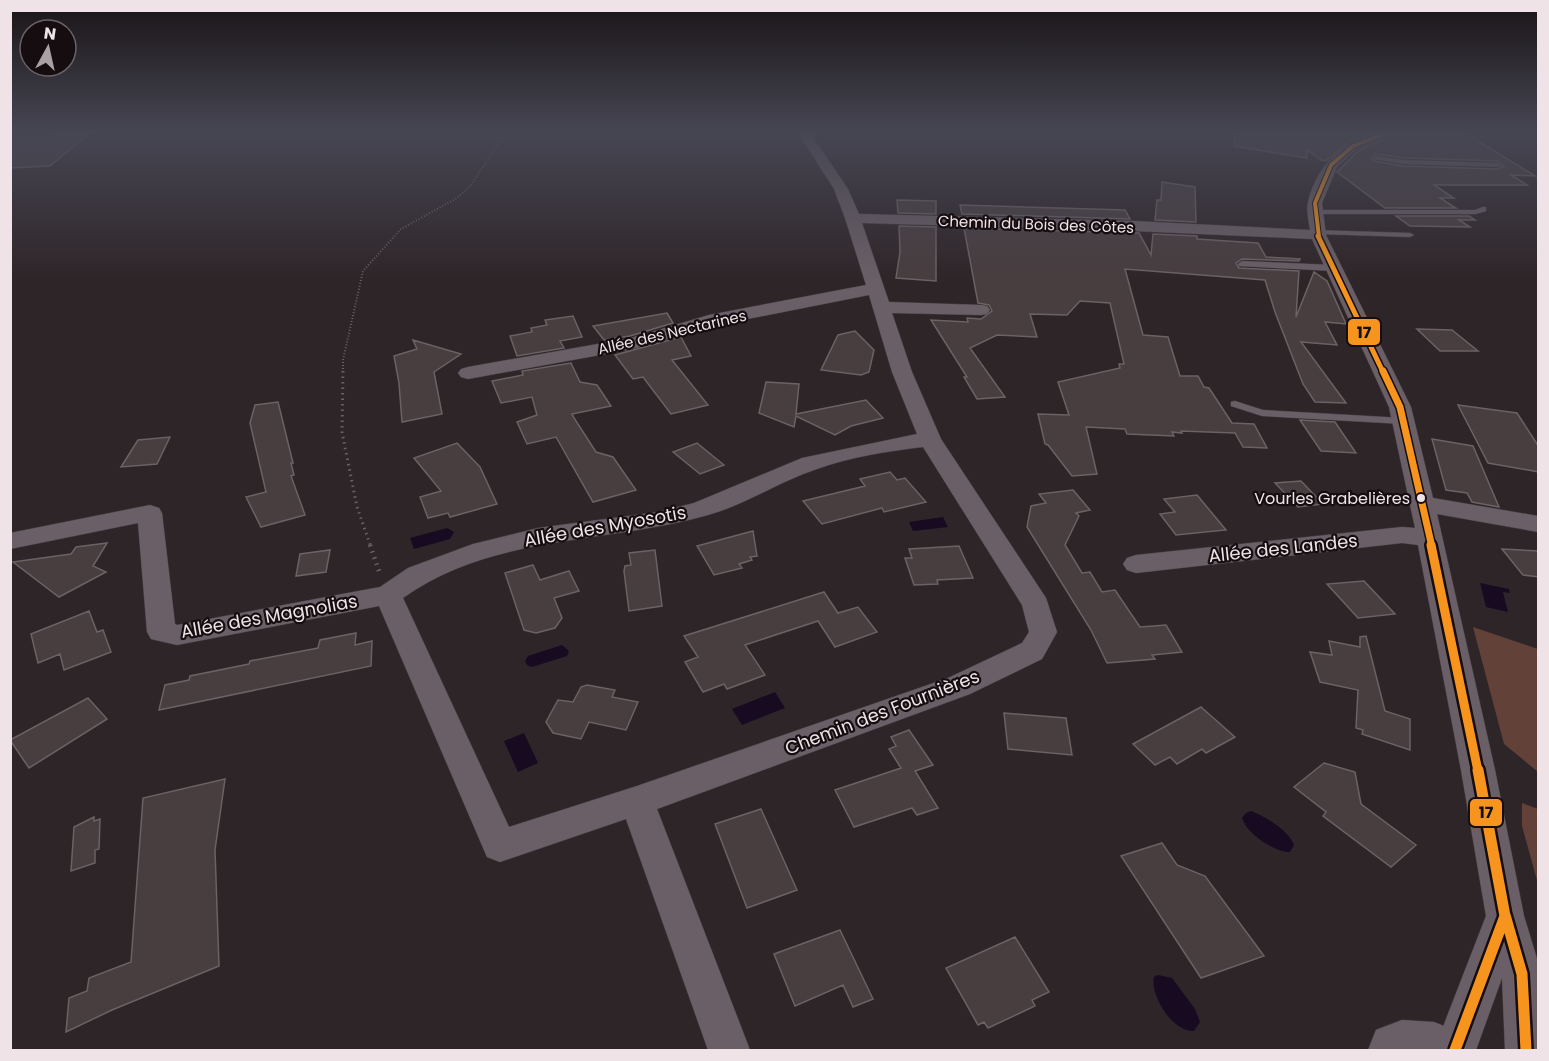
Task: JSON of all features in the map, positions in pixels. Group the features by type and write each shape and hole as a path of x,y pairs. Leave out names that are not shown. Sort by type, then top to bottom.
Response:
{"street":[{"path":"836,182 853,218"},
{"path":"1324,182 1315,203 1318,234 1400,406 1478,770 1505,916 1522,974 1526,1050"},
{"name":"Chemin des Fournières","path":"388,595 500,846 637,801 959,686 1032,651 1043,632 1036,605 930,439 902,372 853,218"},
{"name":"Chemin du Bois des Côtes","path":"853,218 1318,234"},
{"path":"879,298 981,310"},
{"name":"Allée des Nectarines","path":"468,373 633,343 709,321 879,298"},
{"name":"Allée des Myosotis","path":"388,595 418,574 482,550 538,536 658,520 702,509 810,463 899,443 930,439"},
{"path":"1422,504 1539,524"},
{"name":"Allée des Magnolias","path":"10,541 150,513 161,632 177,635 388,595"},
{"name":"Allée des Landes","path":"1136,564 1402,535 1430,538"},
{"path":"637,801 729,1050"},
{"path":"1455,1050 1505,916"},
{"path":"1396,1050 1402,1048 1434,1050"}],"lane":[{"path":"1315,212 1476,212 1483,209"},
{"path":"1318,234 1410,235"},
{"path":"1242,264 1334,268"},
{"path":"1234,404 1262,413 1403,421"}],"path":[{"path":"388,595 357,507 342,432 345,349 363,272 401,229 457,198 473,182"}],"shaded area":[{"path":"943,517 948,527 913,531 909,522"},
{"path":"447,528 454,532 450,539 414,549 410,538"},
{"path":"1480,583 1509,589 1510,593 1503,592 1508,612 1486,607"},
{"path":"1473,627 1538,649 1538,772 1504,744"},
{"path":"562,645 569,651 567,656 532,667 525,661 528,656"},
{"path":"775,692 785,708 742,725 732,709"},
{"path":"524,733 538,763 518,772 504,741"},
{"path":"1522,803 1538,809 1538,884 1522,826"},
{"path":"1251,811 1263,816 1287,834 1294,845 1290,852 1276,849 1249,830 1242,818"},
{"path":"1158,975 1172,978 1195,1009 1200,1022 1194,1031 1178,1026 1164,1011 1155,993 1154,977"}],"building":[{"path":"1162,182 1195,187 1196,222 1155,220 1157,200 1161,200"},
{"path":"1350,182 1521,182 1527,185 1434,185 1454,198 1440,198 1456,208 1385,208"},
{"path":"897,200 936,201 936,214 898,213"},
{"path":"960,205 1125,210 1130,219 962,214"},
{"path":"1396,216 1469,216 1475,220 1459,220 1470,227 1410,226"},
{"path":"899,226 936,227 936,281 896,278 900,252"},
{"path":"964,228 1139,233 1151,255 1153,234 1197,236 1197,239 1258,243 1266,257 1300,259 1299,261 1242,259 1236,263 1239,268 1299,271 1296,317 1314,272 1327,281 1346,324 1325,322 1337,345 1301,342 1346,403 1315,402 1303,384 1265,280 1125,269 1143,335 1168,337 1180,376 1198,376 1204,387 1209,388 1232,423 1254,424 1267,448 1243,447 1235,433 1181,431 1182,433 1172,432 1174,436 1127,434 1125,429 1086,427 1097,474 1072,476 1045,444 1038,414 1069,415 1058,382 1120,368 1119,364 1124,364 1110,303 1080,301 1067,315 1030,314 1037,337 997,335 970,348 1005,397 977,399 964,377 967,377 931,320 968,322 967,318 981,319 992,311 989,305 978,303"},
{"path":"667,313 673,323 630,336 604,340 593,326"},
{"path":"573,316 582,337 560,341 564,348 517,356 510,336 532,332 531,328 547,325 545,320"},
{"path":"1417,329 1452,330 1478,351 1440,351"},
{"path":"855,331 874,350 869,372 861,375 821,370 838,335"},
{"path":"681,337 691,356 672,360 708,405 671,414 643,377 633,379 615,355"},
{"path":"413,340 461,354 434,372 442,414 402,422 394,356 417,349"},
{"path":"571,363 580,382 597,385 611,406 572,414 574,418 596,452 613,457 636,490 593,502 556,437 527,444 517,422 537,415 532,397 501,403 492,381 523,375 522,371"},
{"path":"766,382 799,384 796,414 866,400 883,418 851,426 835,435 796,416 794,427 759,413"},
{"path":"278,402 293,463 291,463 294,475 291,476 305,515 261,527 246,497 266,492 250,423 255,405"},
{"path":"1458,405 1517,413 1539,447 1539,472 1488,463"},
{"path":"1300,420 1335,422 1356,453 1321,451"},
{"path":"170,437 157,464 121,467 138,440"},
{"path":"1432,439 1473,446 1499,507 1472,502 1467,493 1446,490"},
{"path":"457,443 480,467 497,504 450,517 448,513 428,518 420,497 441,491 414,458"},
{"path":"697,443 724,465 700,474 673,452"},
{"path":"890,472 897,480 905,478 926,502 884,512 882,508 822,524 803,501 865,486 860,479"},
{"path":"1301,481 1323,504 1298,507 1275,483"},
{"path":"1073,490 1090,510 1076,513 1079,516 1065,545 1082,573 1090,572 1102,592 1115,590 1140,627 1166,625 1182,652 1152,655 1155,659 1107,663 1091,630 1027,527 1031,506 1046,503 1039,494"},
{"path":"1197,495 1226,530 1176,535 1160,514 1175,512 1164,499"},
{"path":"753,531 757,556 750,557 752,560 739,564 742,568 714,575 697,546"},
{"path":"107,543 93,566 106,572 59,597 13,562 71,554 76,547"},
{"path":"959,546 973,578 937,580 938,584 914,585 905,558 912,558 909,549"},
{"path":"1502,549 1539,551 1539,577 1523,575"},
{"path":"330,550 326,572 296,576 300,554"},
{"path":"655,550 662,606 629,611 624,571 625,566 631,565 629,553"},
{"path":"533,565 540,580 569,571 579,591 554,598 562,618 555,628 536,633 524,630 505,573"},
{"path":"1364,581 1395,614 1358,618 1327,584"},
{"path":"824,592 838,613 858,607 877,632 835,647 818,621 745,645 765,675 727,689 724,684 703,692 685,662 698,657 684,636"},
{"path":"89,611 97,632 103,630 111,652 64,670 60,654 38,663 31,634"},
{"path":"356,633 355,645 372,641 371,666 159,710 165,685 189,680 190,676 249,664 250,661 318,648 320,640"},
{"path":"1366,636 1385,711 1410,719 1410,750 1362,734 1363,730 1356,728 1358,690 1320,682 1310,652 1332,655 1329,641 1360,647 1360,637"},
{"path":"587,685 615,690 612,697 638,702 626,730 589,722 581,739 553,733 546,722 558,700 573,702 581,687"},
{"path":"88,698 107,719 29,768 10,740"},
{"path":"1201,707 1235,737 1206,753 1202,749 1177,764 1170,757 1155,765 1133,744"},
{"path":"1004,713 1066,718 1072,755 1008,749"},
{"path":"909,730 933,765 915,771 938,808 917,815 912,808 854,827 835,790 901,768 889,749 896,746 891,737"},
{"path":"1324,763 1355,772 1361,804 1416,845 1391,867 1323,816 1326,812 1294,787"},
{"path":"225,779 215,850 219,966 112,1010 66,1032 69,998 87,991 89,978 131,962 143,798"},
{"path":"761,809 797,890 747,908 715,824"},
{"path":"94,817 94,821 100,819 99,849 95,850 95,863 71,871 74,827"},
{"path":"1162,843 1177,865 1205,876 1264,956 1201,978 1121,856"},
{"path":"840,930 873,999 853,1007 843,985 795,1006 774,954"},
{"path":"1015,937 1049,992 1032,1000 1035,1006 988,1028 984,1022 978,1025 946,968"}],"transit line":[{"name":"17","path":"1324,182 1315,203 1318,235 1400,407 1430,538 1478,770 1505,916 1455,1050"},
{"name":"17","path":"1505,915 1522,974 1526,1050"}],"place":[{"name":"Vourles Grabelières","path":"1421,498"}]}
